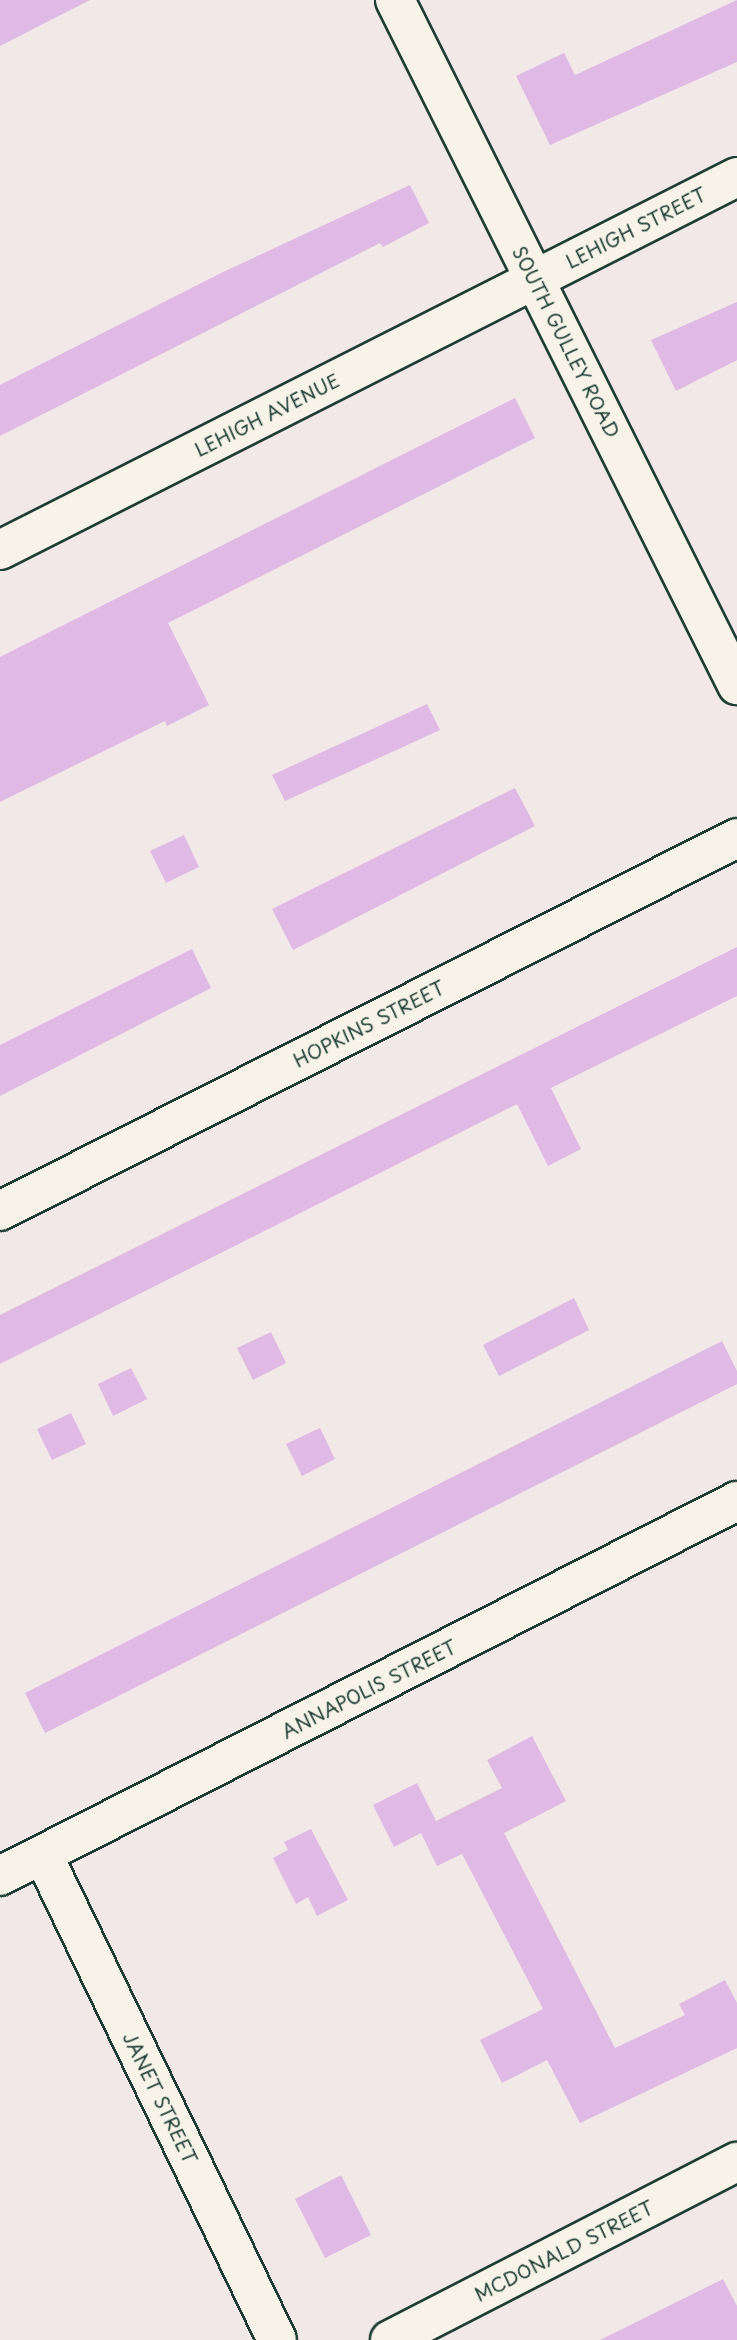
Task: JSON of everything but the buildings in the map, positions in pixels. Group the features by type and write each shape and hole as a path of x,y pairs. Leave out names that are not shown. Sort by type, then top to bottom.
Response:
{"street":[{"name":"SOUTH GULLEY ROAD","path":"395,0 737,685"},
{"name":"LEHIGH STREET","path":"534,278 737,177"},
{"name":"LEHIGH AVENUE","path":"0,550 534,278"},
{"name":"HOPKINS STREET","path":"0,1210 737,838"},
{"name":"ANNAPOLIS STREET","path":"0,1877 737,1501"},
{"name":"JANET STREET","path":"43,1855 277,2340"},
{"name":"MCDONALD STREET","path":"390,2340 737,2162"}]}
